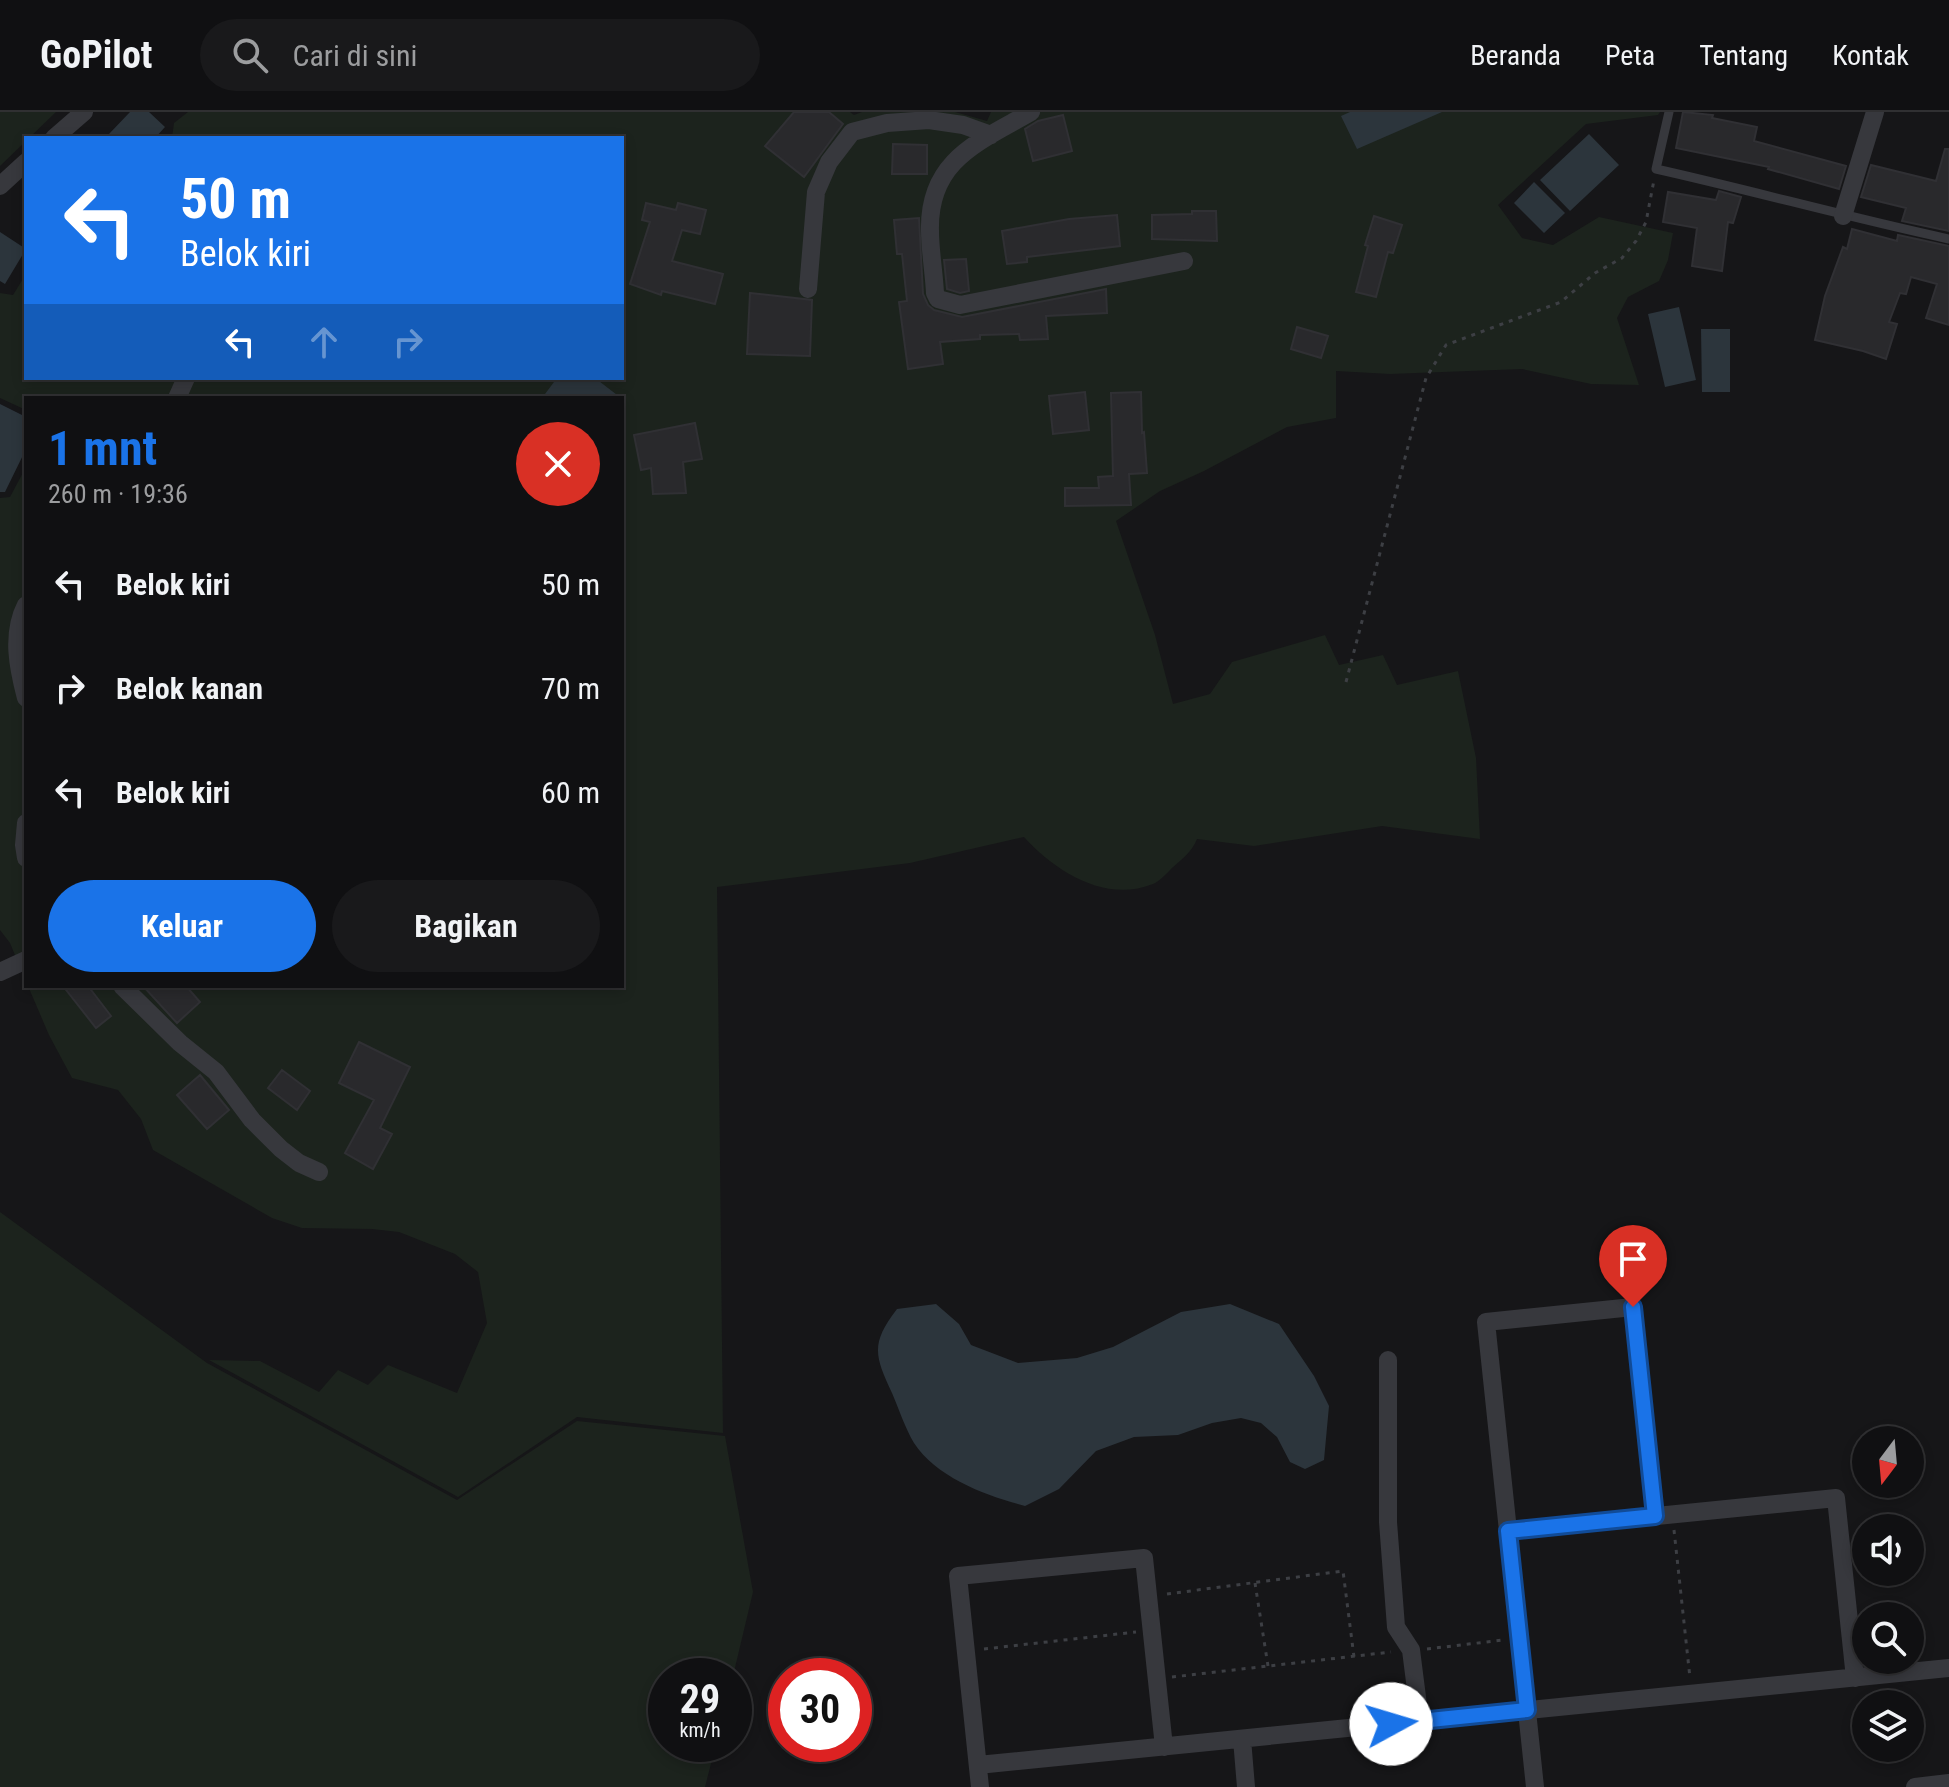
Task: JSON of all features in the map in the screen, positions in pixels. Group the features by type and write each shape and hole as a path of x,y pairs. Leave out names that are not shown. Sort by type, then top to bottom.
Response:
{"street":[{"path":"56,136 84,112"},
{"path":"1031,112 963,153 936,184 930,227 938,299 960,305 1184,261"},
{"path":"1843,216 1875,112"},
{"path":"808,289 816,192 829,162 852,132 887,123 929,120 963,125 991,135"},
{"path":"24,609 19,618 16,639 24,686"},
{"path":"0,972 24,961"},
{"path":"124,988 180,1043 216,1072 252,1120 281,1149 299,1163 319,1172"},
{"path":"1535,1787 1486,1322 1633,1307 1664,1516"},
{"path":"1388,1360 1388,1522 1396,1627 1411,1650 1420,1721"},
{"path":"1508,1531 1836,1498 1855,1678"},
{"path":"980,1787 958,1576 1144,1558 1164,1747"},
{"path":"978,1765 1949,1668"},
{"path":"1242,1739 1246,1787"},
{"path":"1915,1787 1949,1783"}],"lane":[{"path":"1669,112 1656,169 1949,239"}],"path":[{"path":"1346,682 1426,378 1446,345 1561,302 1595,273 1622,258 1646,222 1656,169"},
{"path":"1664,1516 1691,1694"},
{"path":"1148,1596 1343,1571 1354,1657"},
{"path":"1255,1582 1268,1666"},
{"path":"966,1651 1151,1630"},
{"path":"1157,1679 1519,1638"}],"shaded area":[{"path":"0,112 56,112 31,136 24,136 24,143 0,166"},
{"path":"130,112 149,112 165,127 157,136 109,134"},
{"path":"188,112 850,112 854,115 862,112 955,112 987,121 991,112 1660,112 1658,115 1586,124 1498,205 1522,238 1553,245 1599,217 1673,233 1668,260 1659,281 1628,297 1617,318 1639,385 1591,384 1522,369 1390,374 1336,371 1336,418 1287,427 1160,491 1116,521 1155,635 1173,704 1210,694 1232,662 1325,635 1339,665 1383,655 1397,685 1458,671 1476,758 1480,839 1382,826 1254,846 1197,839 1186,855 1156,883 1117,890 1082,881 1066,872 1024,837 910,863 717,887 723,1433 577,1417 458,1497 209,1360 260,1361 319,1392 338,1370 368,1385 388,1365 457,1393 487,1323 478,1272 455,1254 399,1232 302,1228 272,1218 153,1150 141,1119 118,1090 72,1078 29,988 624,988 624,396 24,396 24,409 0,398 0,293 13,295 24,277 24,380 624,380 624,136 172,136 174,123"},
{"path":"1350,112 1442,112 1357,149 1341,116"},
{"path":"1589,134 1619,165 1570,211 1540,180"},
{"path":"1534,182 1565,213 1544,233 1514,203"},
{"path":"0,232 24,248 24,252 5,284 0,281"},
{"path":"1679,307 1696,380 1665,387 1648,314"},
{"path":"1701,329 1730,329 1730,392 1702,392"},
{"path":"556,380 598,380 618,396 544,396"},
{"path":"0,404 24,416 24,453 5,492 0,492"},
{"path":"24,471 24,977 10,943 0,930 0,498 10,497"},
{"path":"0,1212 207,1363 457,1500 577,1421 725,1436 753,1592 737,1658 648,1658 648,1762 711,1762 705,1787 0,1787"},
{"path":"936,1304 959,1324 971,1345 1018,1363 1077,1358 1113,1347 1181,1312 1230,1304 1279,1324 1314,1376 1329,1406 1324,1460 1305,1469 1290,1462 1277,1437 1261,1423 1241,1418 1212,1423 1178,1435 1134,1437 1096,1451 1059,1489 1025,1506 979,1491 949,1476 914,1443 879,1359 879,1340 897,1309"}],"building":[{"path":"794,112 829,112 843,124 804,177 765,146"},
{"path":"1683,112 1713,115 1712,118 1757,127 1754,141 1846,166 1839,189 1769,167 1676,148"},
{"path":"1063,115 1072,151 1033,161 1025,129 1038,121"},
{"path":"893,144 927,145 927,174 892,174"},
{"path":"1945,149 1949,149 1949,231 1902,221 1906,208 1861,197 1871,165 1936,181"},
{"path":"1719,191 1741,197 1733,223 1728,222 1722,271 1692,266 1697,228 1663,222 1668,192 1716,200"},
{"path":"646,203 676,210 678,203 706,210 700,234 682,230 672,261 723,274 715,304 662,291 661,295 630,284 650,222 642,220"},
{"path":"1192,211 1216,211 1217,241 1152,239 1152,215 1192,214"},
{"path":"1117,215 1120,246 1027,257 1027,262 1007,264 1002,231 1069,219"},
{"path":"1374,216 1402,225 1393,253 1388,252 1376,297 1356,292"},
{"path":"919,218 923,294 934,310 962,317 1106,289 1107,313 1046,316 1048,339 1020,340 1019,334 980,335 980,339 940,342 943,364 908,369 899,302 907,301 902,254 897,254 894,220"},
{"path":"1852,229 1897,241 1898,235 1949,246 1949,325 1926,318 1937,284 1911,277 1906,294 1900,293 1889,322 1897,324 1886,359 1815,340 1825,296 1843,247 1847,249"},
{"path":"966,259 969,291 960,293 947,289 944,260"},
{"path":"750,293 812,300 810,356 747,354"},
{"path":"1297,327 1328,336 1321,358 1291,349"},
{"path":"1085,392 1089,430 1053,434 1049,396"},
{"path":"1141,392 1147,473 1129,474 1131,505 1065,506 1065,488 1099,488 1098,477 1113,476 1111,393"},
{"path":"695,423 702,459 683,462 686,493 653,494 651,468 641,470 634,435"},
{"path":"65,988 90,988 111,1016 96,1028"},
{"path":"145,988 188,988 200,1002 177,1023"},
{"path":"359,1042 410,1067 380,1128 392,1134 373,1169 345,1153 374,1100 339,1083"},
{"path":"282,1070 310,1091 297,1110 268,1088"},
{"path":"200,1075 229,1110 207,1129 177,1095"}],"route":[{"path":"1391,1724 1527,1710 1508,1531 1655,1516 1633,1307"}]}
